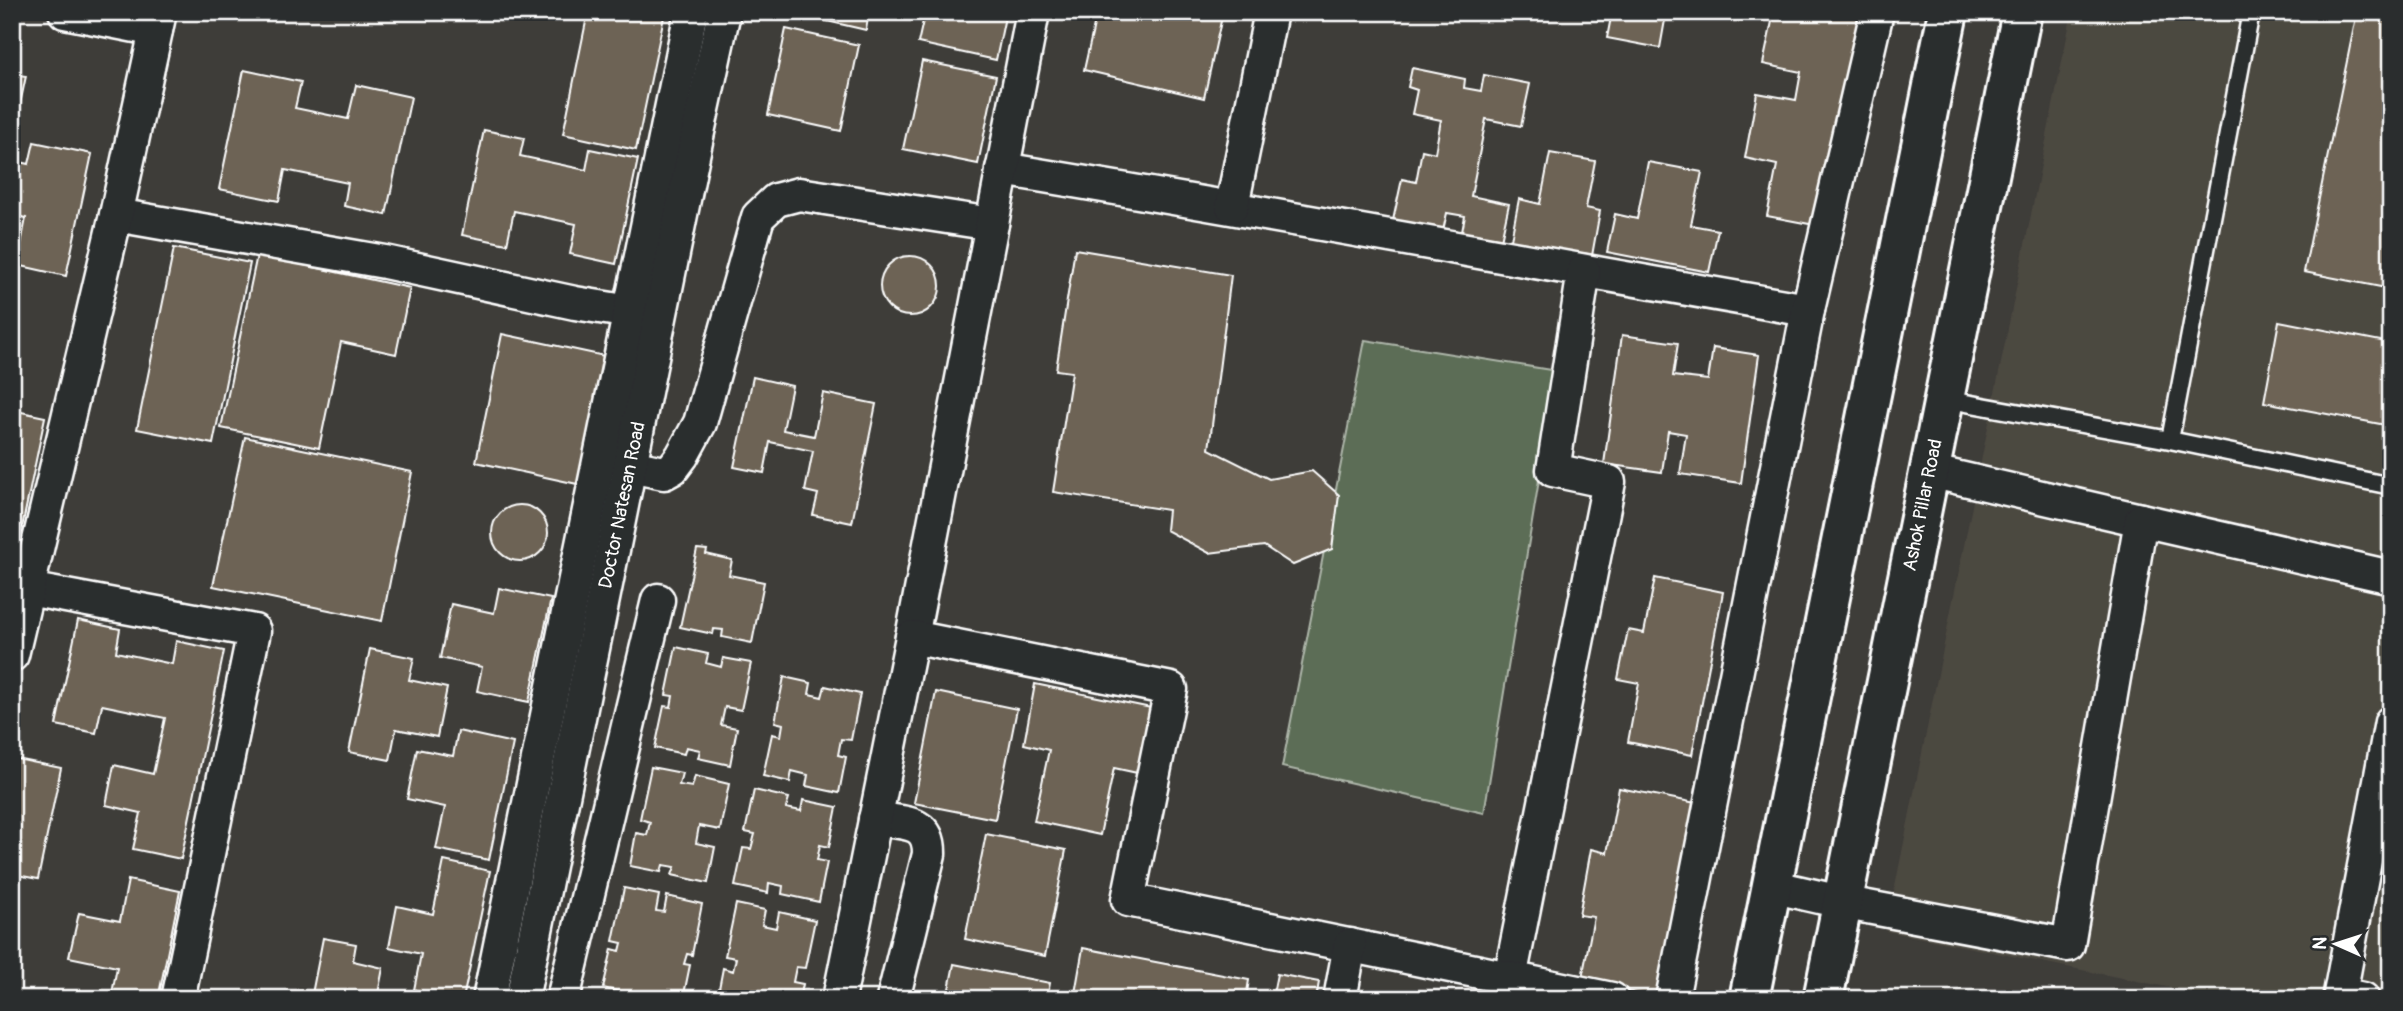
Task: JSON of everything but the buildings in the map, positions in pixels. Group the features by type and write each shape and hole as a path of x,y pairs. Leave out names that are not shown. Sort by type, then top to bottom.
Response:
{"main road":[{"path":"1749,999 1948,12"},
{"name":"Ashok Pillar Road","path":"1823,999 2022,12"}],"street":[{"path":"12,655 20,587 116,215 158,21 65,12"},
{"path":"489,999 691,12"},
{"name":"Doctor Natesan Road","path":"522,999 724,12"},
{"path":"839,999 1033,12"},
{"path":"1232,206 1271,12"},
{"path":"1672,999 1808,310 1877,12"},
{"path":"1002,169 1232,206 1808,310"},
{"path":"630,467 664,473 673,468 700,423 758,217 776,200 799,194 992,224"},
{"path":"116,215 385,262 575,303 661,317"},
{"path":"1510,978 1609,482 1553,470 1584,271"},
{"path":"1929,471 2391,577"},
{"path":"1771,886 2068,945 2141,520"},
{"path":"20,587 254,631 178,999"},
{"path":"563,999 658,600"},
{"path":"912,637 1171,690 1128,900 1612,999"},
{"path":"2363,999 2340,994 2391,722"},
{"path":"875,819 912,824 923,831 929,840 929,855 893,999"},
{"path":"1340,999 1350,945"}],"lane":[{"path":"2170,440 2251,12"},
{"path":"1944,399 2170,440 2391,486"}],"shaded area":[{"path":"2072,12 2391,12 2391,999 2186,999 2187,991 1886,931"}],"green space":[{"path":"1365,340 1557,371 1484,813 1282,767"}]}
